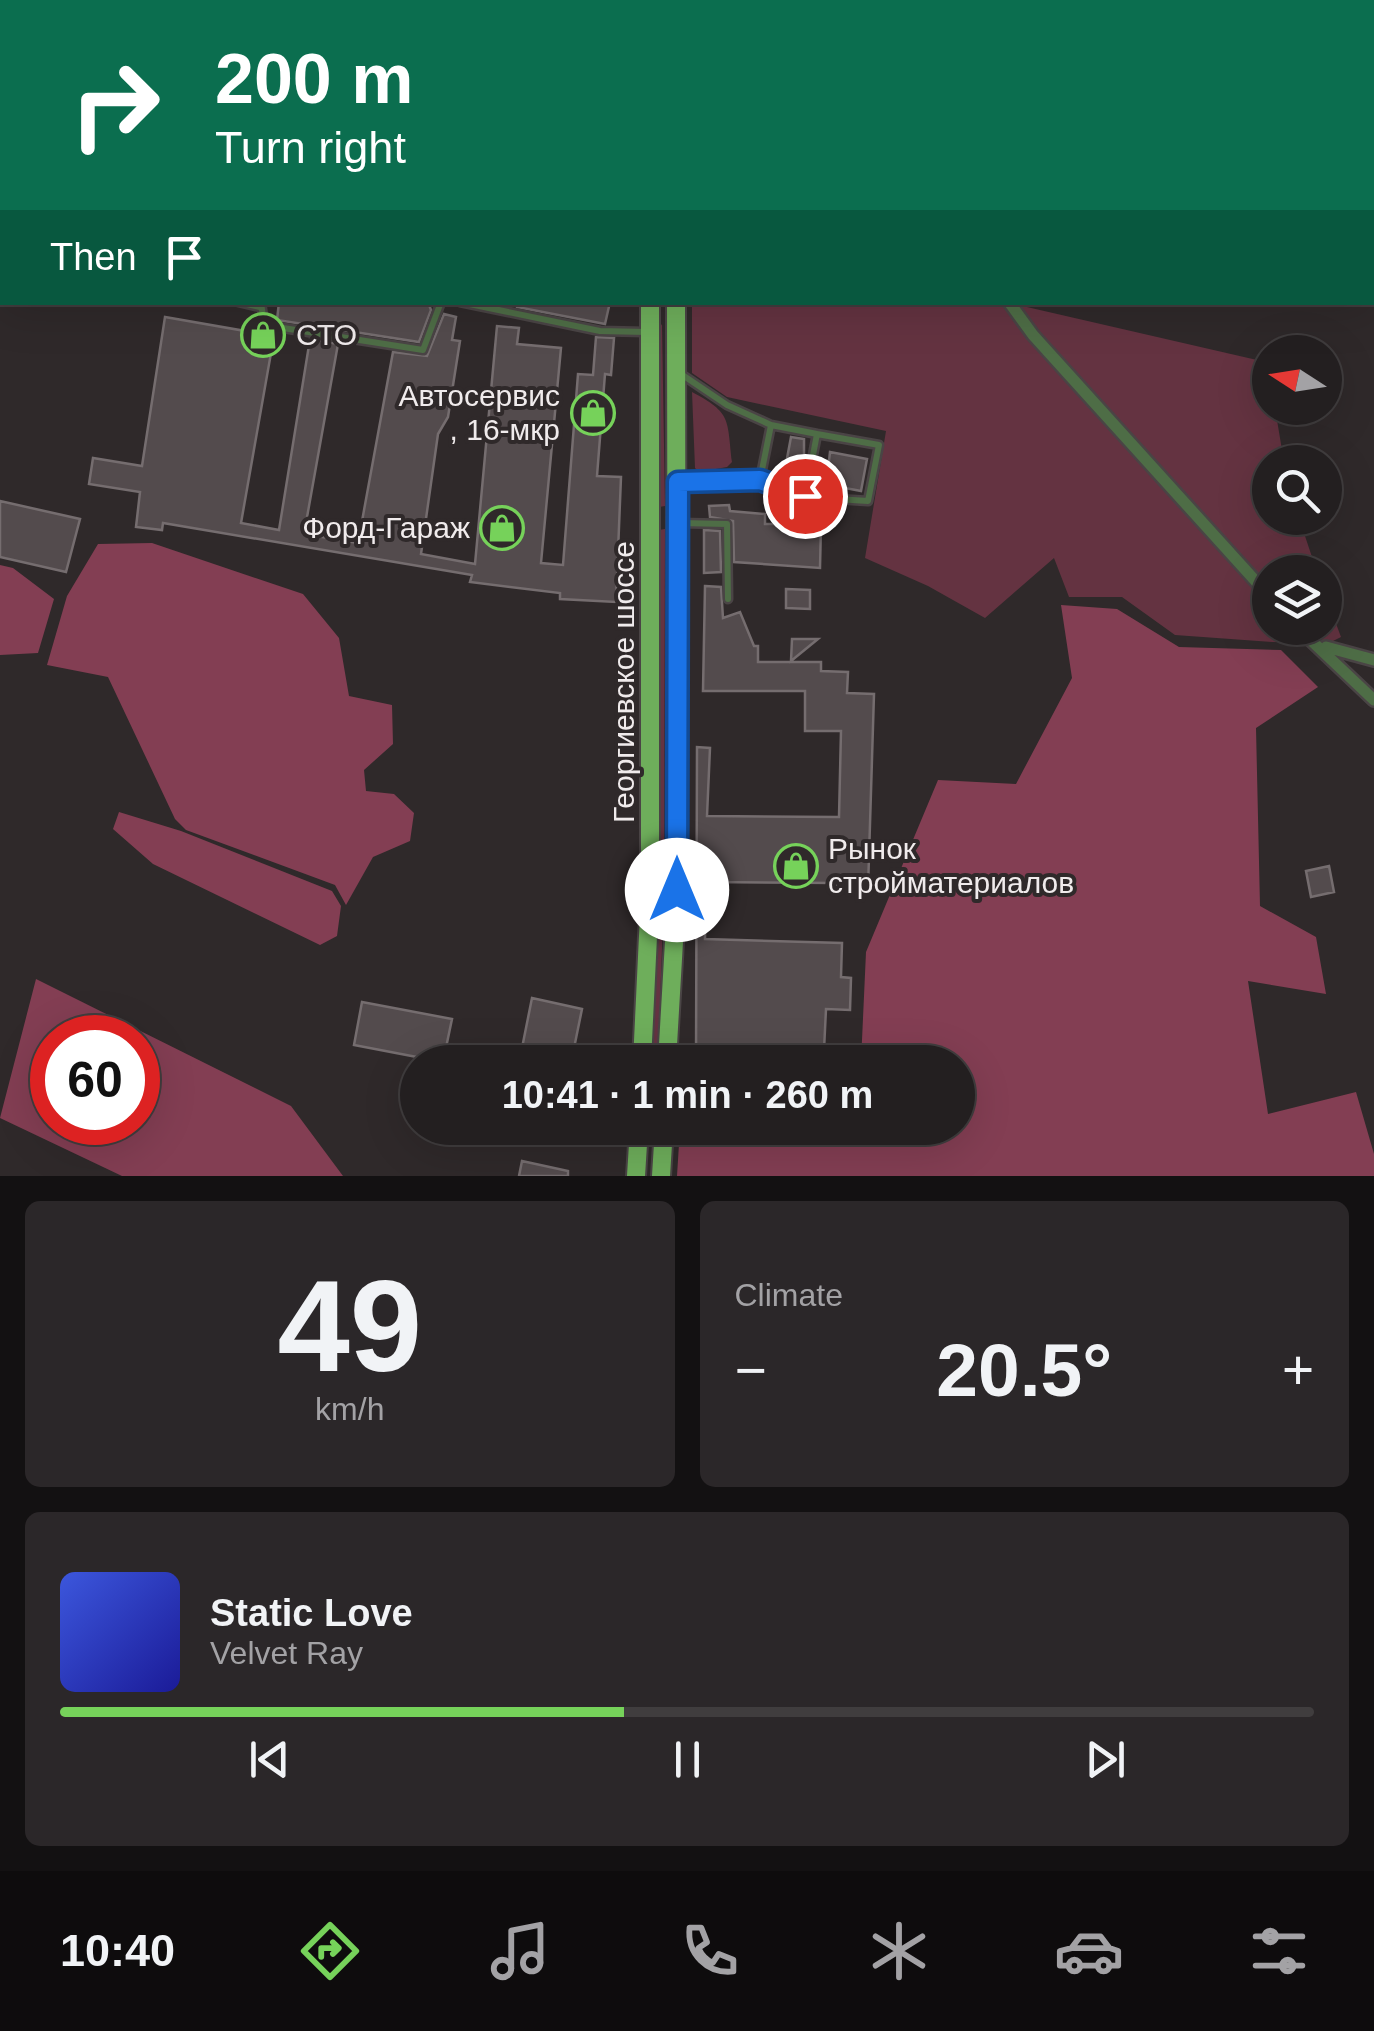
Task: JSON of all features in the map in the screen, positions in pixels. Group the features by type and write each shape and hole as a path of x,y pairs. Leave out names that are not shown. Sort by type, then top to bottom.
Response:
{"main road":[{"name":"Георгиевское шоссе","path":"643,1045 650,894 650,305"},
{"name":"Георгиевское шоссе","path":"668,1045 677,890 676,305"},
{"path":"636,1176 638,1145"},
{"path":"661,1176 663,1145"}],"street":[{"path":"1012,305 1033,336 1252,576"},
{"path":"652,531 662,518 679,526"},
{"path":"1322,646 1374,660"},
{"path":"1322,646 1374,700"}],"lane":[{"path":"260,305 264,324 423,350 440,305"},
{"path":"474,305 600,332 650,332"},
{"path":"676,370 727,405 771,425 879,445 868,501 805,496 760,480 678,482"},
{"path":"760,480 771,425"},
{"path":"805,496 817,434"},
{"path":"679,526 727,524 728,599"}],"shaded area":[{"path":"692,305 1018,305 1252,359 1252,425 1278,425 1281,445 1252,445 1252,535 1305,535 1311,555 1252,555 1252,641 1175,635 1122,597 1069,597 1054,558 985,618 928,586 865,558 886,431 727,397 692,373"},
{"path":"662,324 665,506 659,507 656,333"},
{"path":"692,392 714,406 725,419 732,462 727,467 699,472 695,468"},
{"path":"665,529 664,892 659,1045 653,1045 658,894 659,530"},
{"path":"152,543 303,594 339,638 349,696 392,705 393,744 364,770 366,791 394,794 414,813 410,841 373,857 346,905 335,885 186,830 175,819 108,677 47,665 67,596 98,544"},
{"path":"0,565 13,568 54,599 38,653 0,655"},
{"path":"1061,605 1117,609 1179,647 1281,650 1318,687 1256,728 1260,906 1316,937 1326,994 1248,981 1268,1114 1356,1092 1374,1154 1374,1176 677,1176 679,1145 975,1145 975,1045 862,1045 866,952 938,780 1016,784 1072,678"},
{"path":"119,812 181,831 332,891 341,906 337,936 320,945 153,864 113,829"},
{"path":"36,979 108,1015 30,1015 30,1132 0,1118"},
{"path":"160,1041 291,1106 343,1176 122,1176 57,1145 160,1145"}],"building":[{"path":"279,305 429,305 431,310 419,342 277,320"},
{"path":"517,305 609,305 605,324"},
{"path":"444,314 456,317 452,340 460,341 448,417 438,434 421,554 475,564 497,326 519,328 517,344 561,348 541,563 563,565 578,374 593,375 596,337 614,338 611,375 605,374 597,476 621,477 616,602 560,599 560,593 470,582 472,575 163,523 162,530 136,527 140,492 89,484 93,458 142,466 165,317 274,336 241,523 279,530 310,339 338,344 304,534 358,543 393,352 427,356"},
{"path":"791,437 804,439 804,468 799,467 796,483 783,480"},
{"path":"830,452 867,459 861,491 824,484 827,472 817,470 819,460 829,461"},
{"path":"0,501 80,519 66,572 0,557"},
{"path":"729,505 730,511 765,514 765,524 821,524 820,568 734,562 733,521 710,517 709,506"},
{"path":"704,530 720,531 721,572 704,573"},
{"path":"705,586 721,587 723,618 740,612 754,646 758,646 758,662 821,662 821,671 848,672 847,693 874,694 868,889 837,889 837,883 706,882 705,939 842,943 841,977 851,978 850,1010 826,1009 824,1045 696,1045 697,747 710,748 707,816 839,817 841,731 805,731 805,691 703,691"},
{"path":"786,589 810,590 810,609 786,608"},
{"path":"792,639 818,639 791,661"},
{"path":"1329,866 1334,892 1311,897 1306,871"},
{"path":"532,998 582,1009 575,1045 523,1045"},
{"path":"362,1002 452,1019 447,1045 400,1045 400,1054 354,1045"},
{"path":"522,1161 568,1171 568,1176 519,1176"}],"place":[{"name":"СТО","path":"263,335"},
{"name":"Автосервис , 16-мкр","path":"593,413"},
{"name":"Форд-Гараж","path":"502,528"},
{"name":"Рынок стройматериалов","path":"796,866"}],"route":[{"path":"677,890 678,482 760,480 805,496"}]}
